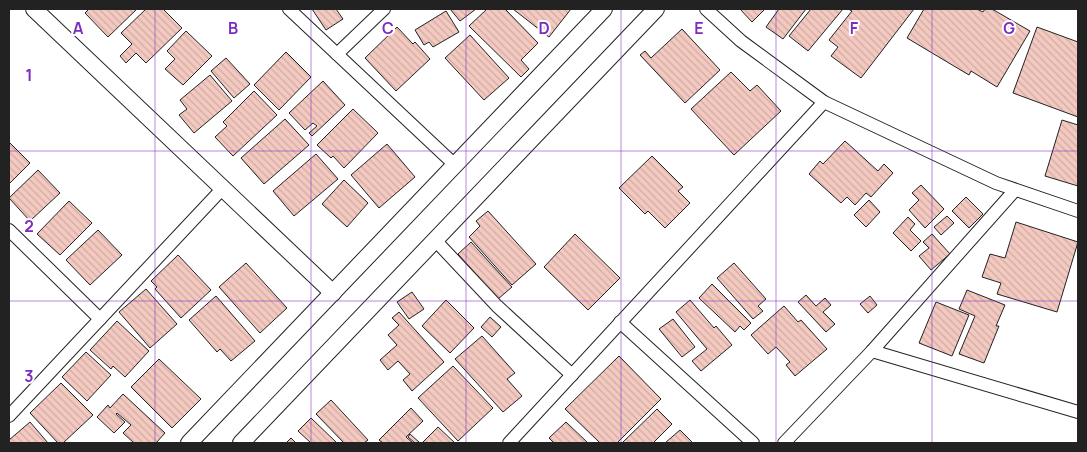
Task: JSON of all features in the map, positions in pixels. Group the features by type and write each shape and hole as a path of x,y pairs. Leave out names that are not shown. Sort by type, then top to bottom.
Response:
{"street":[{"path":"34,9 333,293"},
{"path":"289,9 455,165"},
{"path":"338,54 384,9"},
{"path":"189,443 604,9"},
{"path":"241,443 656,9"},
{"path":"706,9 741,41 824,102 996,183 1078,211"},
{"path":"508,443 824,102"},
{"path":"9,416 223,188"},
{"path":"784,443 872,351 1015,190"},
{"path":"9,230 100,319"},
{"path":"436,241 497,306 572,375"},
{"path":"620,322 753,443"},
{"path":"872,351 1078,412"}],"building":[{"path":"89,9 137,9 108,37 85,13"},
{"path":"146,9 163,9 182,28 146,63 136,53 126,63 120,56 132,44 121,33"},
{"path":"312,9 336,9 343,19 326,30"},
{"path":"450,9 476,9 460,21"},
{"path":"487,9 505,9 538,43 521,60 529,69 521,77 469,26"},
{"path":"513,9 571,9 549,37"},
{"path":"740,9 765,9 752,22"},
{"path":"779,9 806,9 783,39 766,27"},
{"path":"811,9 843,9 808,51 789,36"},
{"path":"848,9 914,9 861,78 831,56 838,47 829,40 852,11"},
{"path":"924,9 977,9 983,12 985,9 992,9 1030,31 997,87 971,71 969,75 907,38"},
{"path":"446,11 459,32 433,47 429,42 424,45 415,30"},
{"path":"397,27 413,44 415,42 430,59 396,91 365,58"},
{"path":"1037,27 1078,42 1078,117 1013,93"},
{"path":"682,29 720,70 685,103 640,55 645,51 651,58"},
{"path":"186,31 212,56 183,85 165,69 175,59 167,51"},
{"path":"470,35 509,78 484,100 445,58"},
{"path":"286,52 311,77 279,110 254,85"},
{"path":"226,58 250,84 234,98 211,71"},
{"path":"731,72 750,91 757,85 781,111 734,155 691,109"},
{"path":"210,75 232,101 194,133 179,115 187,109 180,100"},
{"path":"323,81 345,105 312,136 309,133 317,126 313,123 305,130 289,113"},
{"path":"254,91 277,115 233,156 215,137 227,126 223,122"},
{"path":"353,109 378,133 344,168 333,156 331,158 317,145"},
{"path":"285,119 309,145 264,184 241,158"},
{"path":"1062,120 1078,125 1078,186 1045,176"},
{"path":"845,141 878,171 884,164 893,173 871,197 866,193 855,205 847,197 841,203 809,174 820,161 823,164"},
{"path":"9,142 30,163 9,184"},
{"path":"387,144 415,177 379,208 351,175"},
{"path":"316,154 338,179 294,216 273,191"},
{"path":"652,156 683,187 678,191 690,203 665,228 648,211 645,214 619,188"},
{"path":"38,170 60,193 30,221 9,198"},
{"path":"344,180 368,203 347,227 322,204"},
{"path":"921,185 944,209 925,228 909,210 919,200 912,193"},
{"path":"966,197 983,214 969,228 952,211"},
{"path":"869,200 880,212 866,227 854,215"},
{"path":"69,201 92,223 60,255 37,234"},
{"path":"488,211 536,264 512,285 469,237 480,226 476,221"},
{"path":"947,216 954,223 941,235 934,227"},
{"path":"908,217 915,224 910,230 921,241 911,251 893,233"},
{"path":"1016,222 1078,242 1057,312 997,294 1001,283 982,277 990,254 1005,258"},
{"path":"98,230 122,255 90,285 66,260"},
{"path":"575,234 620,278 588,310 544,267"},
{"path":"932,234 950,254 931,270 919,256 929,248 923,242"},
{"path":"471,242 512,287 498,299 458,254"},
{"path":"178,255 211,290 181,318 155,289 157,287 151,281"},
{"path":"246,263 287,308 260,333 219,287"},
{"path":"734,263 766,299 758,306 763,311 753,319 717,278"},
{"path":"712,284 751,323 744,330 740,326 735,332 699,298"},
{"path":"146,289 177,324 150,348 119,312"},
{"path":"967,290 1005,305 996,326 999,326 984,363 959,354 975,316 959,309"},
{"path":"412,292 424,309 409,319 397,302"},
{"path":"806,295 816,306 825,298 831,305 823,312 835,324 826,332 798,302"},
{"path":"216,296 255,341 231,361 220,349 217,352 189,320"},
{"path":"870,296 877,305 868,313 860,304"},
{"path":"446,300 474,328 450,353 422,326"},
{"path":"690,300 714,328 716,326 732,345 701,371 692,361 707,349 676,312"},
{"path":"936,302 969,315 952,356 919,343"},
{"path":"784,306 798,322 801,320 827,349 795,376 786,365 790,362 776,347 768,354 751,335"},
{"path":"399,312 444,362 412,391 403,380 410,374 398,361 388,370 380,360 397,345 388,335 399,325 392,318"},
{"path":"490,317 501,327 492,337 481,327"},
{"path":"673,319 695,347 682,357 659,329"},
{"path":"117,321 149,351 125,377 113,366 111,369 90,350"},
{"path":"482,336 515,373 507,379 522,396 503,412 455,359"},
{"path":"86,352 111,375 87,401 62,377"},
{"path":"619,356 661,399 617,443 600,443 565,409"},
{"path":"159,359 201,399 172,428 131,387"},
{"path":"453,366 493,408 458,441 418,398"},
{"path":"61,383 93,415 63,443 58,443 30,413"},
{"path":"123,394 165,433 156,443 134,443 123,433 131,425 117,413 125,422 114,433 97,417 108,405 110,408"},
{"path":"331,400 368,440 364,443 344,443 316,414"},
{"path":"411,408 423,421 406,437 413,443 383,443 379,440"},
{"path":"657,409 672,424 653,443 622,443"},
{"path":"311,418 337,443 311,443 298,431"},
{"path":"30,422 48,443 9,443 9,440"},
{"path":"566,422 588,443 554,443 549,438"},
{"path":"438,427 455,443 422,443"},
{"path":"680,430 693,443 665,443"},
{"path":"410,434 420,443 415,443 408,437"},
{"path":"291,438 296,443 286,443"}]}
